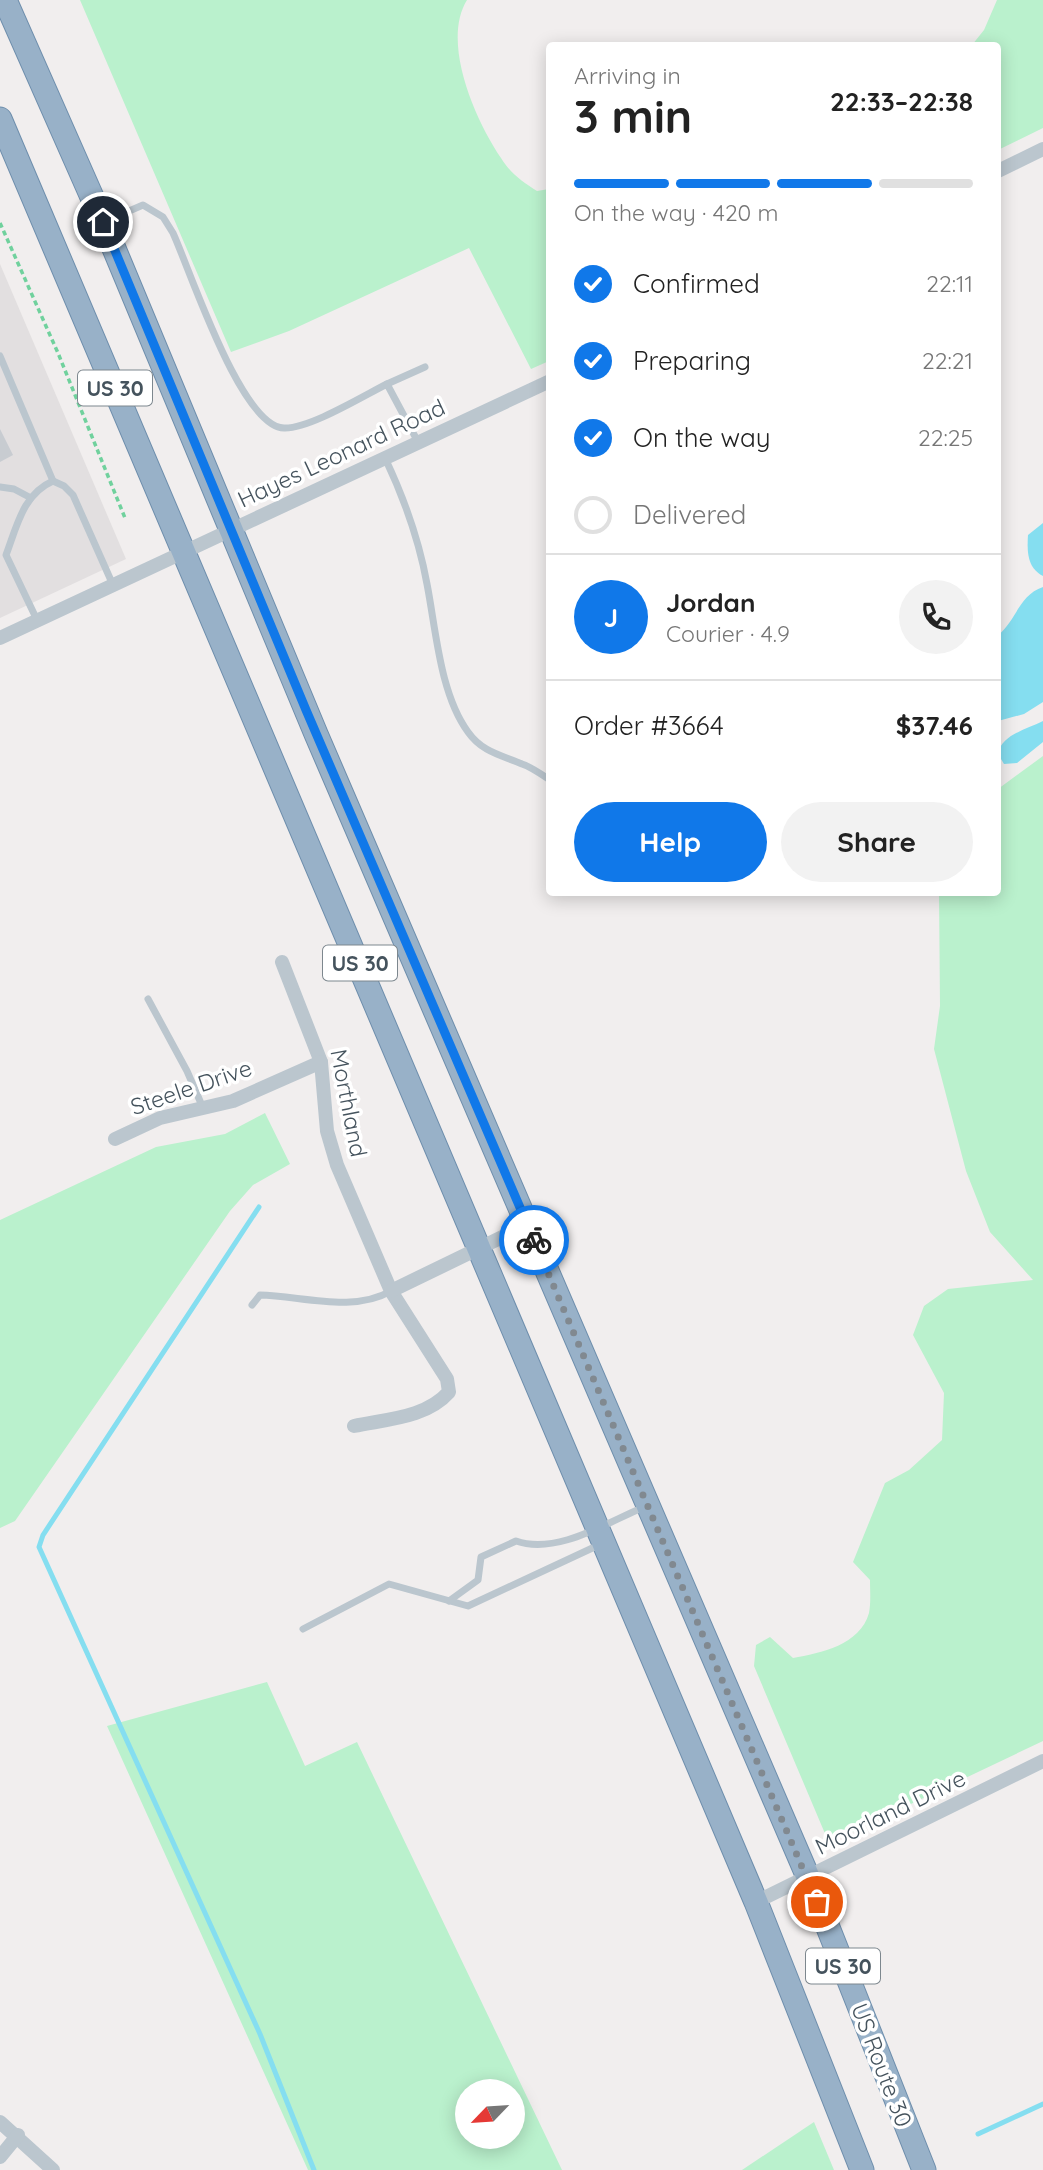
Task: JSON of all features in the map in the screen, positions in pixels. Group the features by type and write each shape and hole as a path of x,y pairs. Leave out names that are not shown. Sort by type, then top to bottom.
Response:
{"highway":[{"name":"US 30","path":"5,0 103,222 230,530"},
{"name":"US 30","path":"0,119 756,1902 862,2170"},
{"name":"US Route 30","path":"230,530 807,1877 924,2170"}],"street":[{"path":"1001,170 1043,149"},
{"name":"Hayes Leonard Road","path":"0,638 546,382"},
{"name":"Morthland","path":"282,962 321,1062 327,1131 337,1164 391,1291 447,1379 449,1392 439,1403 426,1410 354,1426"},
{"name":"Steele Drive","path":"115,1139 160,1118 233,1101 321,1062"},
{"path":"391,1291 527,1225"},
{"name":"Moorland Drive","path":"756,1902 1043,1761"},
{"path":"0,2122 18,2135 53,2170"},
{"path":"0,2157 18,2135"}],"lane":[{"path":"103,222 144,205 163,217 173,233 231,370 265,422 281,429 299,428 425,367"},
{"path":"0,356 52,481 64,486 73,495 113,585"},
{"path":"387,384 418,442"},
{"path":"384,458 400,489 413,529 427,582 444,681 468,732 493,755 523,764 546,778"},
{"path":"6,555 23,510 38,488 52,481"},
{"path":"0,487 14,489 31,498"},
{"path":"0,545 37,620"},
{"path":"148,999 187,1071 203,1109"},
{"path":"252,1306 260,1296 352,1302 374,1301 391,1291"},
{"path":"303,1629 389,1584 468,1606 601,1534 648,1505"},
{"path":"449,1601 478,1580 481,1557 516,1542 552,1546 601,1534"}],"path":[{"path":"0,223 58,353 125,518"}],"shaded area":[{"path":"0,264 126,559 0,618"}],"green space":[{"path":"80,0 467,0 460,17 459,58 472,102 491,142 508,168 537,191 546,190 546,362 531,369 469,248 289,331 231,352"},
{"path":"997,0 1043,0 1043,128 1001,149 1001,42 974,42 984,30"},
{"path":"1043,756 1043,1741 829,1843 754,1666 756,1645 770,1637 793,1658 804,1656 838,1646 857,1633 864,1624 870,1609 870,1580 853,1562 885,1483 909,1470 942,1440 944,1393 913,1335 924,1306 948,1289 1033,1280 990,1232 966,1171 934,1049 940,1006 939,896 1001,896 1001,787"},
{"path":"265,1113 290,1164 253,1185 230,1211 15,1521 0,1528 0,1220 156,1147 225,1134"},
{"path":"267,1682 305,1766 357,1742 518,2079 455,2079 455,2149 525,2149 525,2093 562,2170 308,2170 107,1726"},
{"path":"814,2122 834,2170 742,2170"}],"water":[{"path":"1043,523 1043,576 1031,564 1028,535"},
{"path":"1043,587 1043,702 1024,714 1001,720 1001,632 1023,602"},
{"path":"1043,721 1043,742 1017,763 1004,764 1001,759 1001,746 1016,733"}],"building":[{"path":"0,429 13,455 0,462"}],"waterway":[{"path":"259,1207 43,1535 39,1547 260,2034 314,2170"},
{"path":"978,2134 1043,2104"}],"way so far":[{"path":"534,1240 817,1902"}],"route":[{"path":"103,222 306,710 534,1240"}]}
